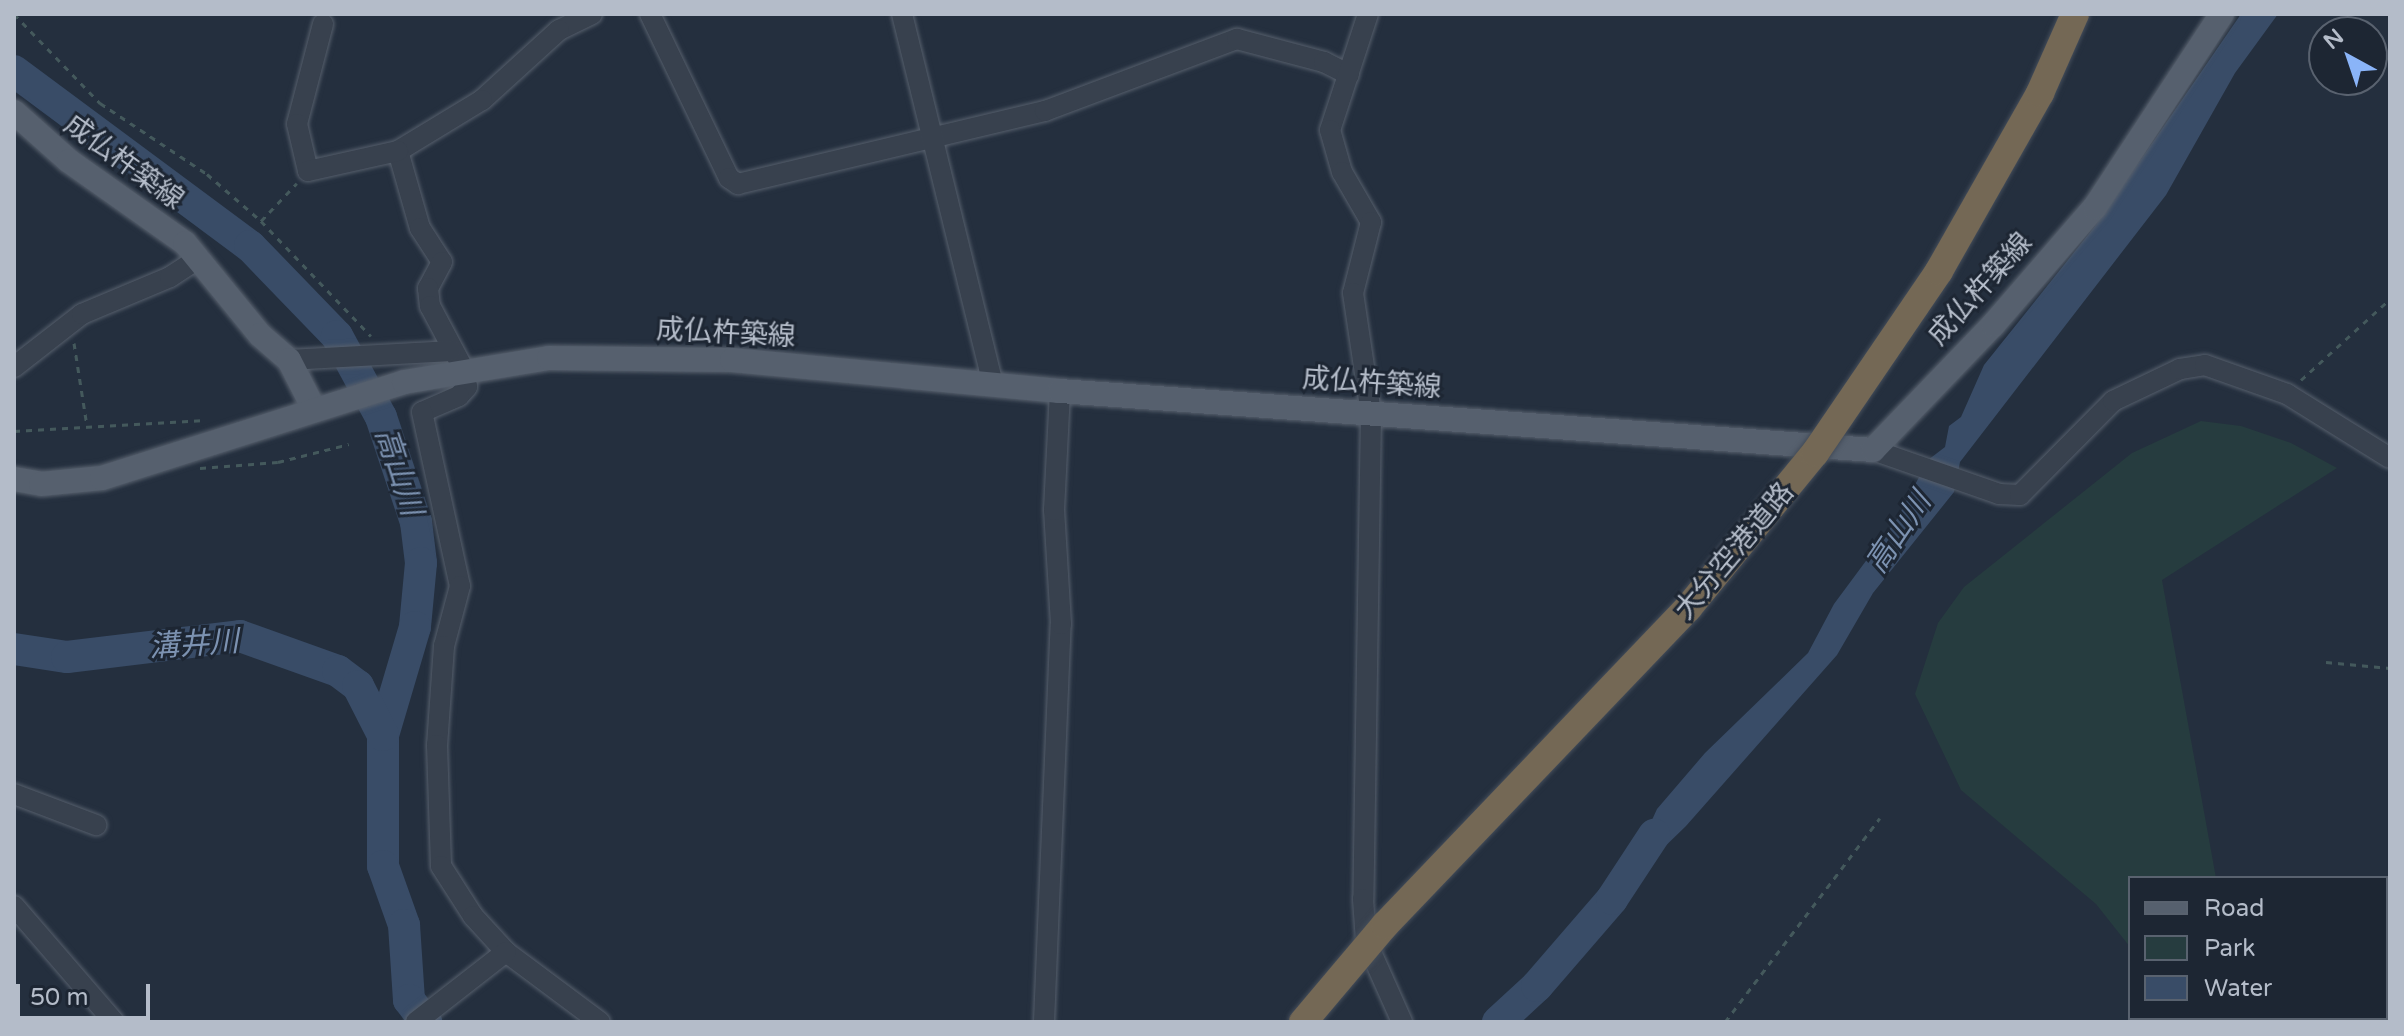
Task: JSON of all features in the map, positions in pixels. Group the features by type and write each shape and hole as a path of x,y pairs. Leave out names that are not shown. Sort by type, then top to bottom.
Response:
{"highway":[{"name":"大分空港道路","path":"1303,1022 1385,925 1688,608 1815,453 1939,271 2040,93 2075,14"}],"main road":[{"name":"成仏杵築線","path":"14,479 41,484 102,478 404,382 458,361 549,358 732,360 1060,391 1873,450 1993,325 2095,207 2222,14"},
{"name":"成仏杵築線","path":"14,112 69,161 199,258 260,335 301,359 324,406"}],"street":[{"path":"323,24 297,124 308,171 398,151 482,100 559,30 592,14"},
{"path":"650,14 729,178 738,184 1045,111 1237,39 1324,62 1349,75"},
{"path":"902,14 993,384"},
{"path":"1368,14 1330,130 1342,172 1371,222 1353,293 1371,413 1363,899 1366,941 1402,1022"},
{"path":"398,151 420,228 442,262 428,288 430,306 458,361 467,387 459,396 422,412 460,586 444,646 436,828 447,877 506,952 600,1022"},
{"path":"14,367 82,314 170,277 199,258"},
{"path":"301,359 384,354 458,361"},
{"path":"1873,450 1999,494 2020,495 2113,401 2180,369 2205,365 2232,371 2287,394 2390,458"},
{"path":"1044,1022 1061,624 1054,510 1060,391"},
{"path":"14,794 96,825"},
{"path":"14,906 114,1022"},
{"path":"416,1022 506,952"}],"path":[{"path":"14,14 100,103 207,174 261,221 384,354"},
{"path":"261,221 308,171"},
{"path":"2287,394 2390,299"},
{"path":"67,328 87,404 87,426"},
{"path":"14,431 206,420"},
{"path":"187,452 201,470 278,462 349,444"},
{"path":"2326,662 2390,668"},
{"path":"1725,1022 1880,818"}],"green space":[{"path":"2201,421 2241,426 2291,443 2337,468 2162,580 2216,876 2128,876 2128,944 2096,904 1961,790 1915,694 1938,623 1964,587 2132,453"},
{"path":"2169,1020 2242,1022 2170,1022"}],"water":[{"path":"2241,14 2278,14 2235,73 2166,195 1960,462 1954,492 1873,593 1837,655 1686,826 1620,890 1657,809 1705,753 1808,653 1834,604 1897,519 1928,460 1945,447 1949,426 1961,417 1984,365 2095,226"}],"waterway":[{"name":"高山川","path":"14,71 250,246 337,336 381,417 416,522 421,563 415,627 383,735 383,866 404,925 409,1000 426,1022"},
{"name":"溝井川","path":"14,649 67,657 240,636 338,671 358,686 383,735"},
{"name":"高山川","path":"1498,1022 1537,986 1612,899 1654,835"}]}
